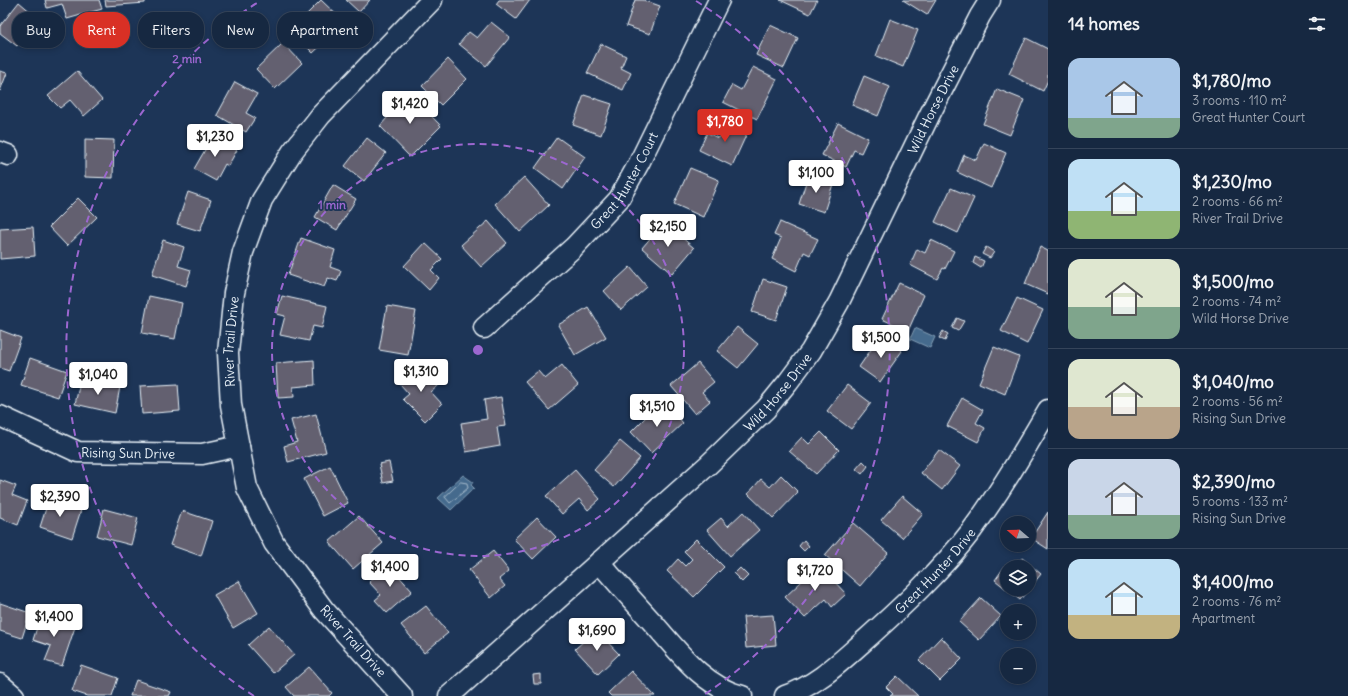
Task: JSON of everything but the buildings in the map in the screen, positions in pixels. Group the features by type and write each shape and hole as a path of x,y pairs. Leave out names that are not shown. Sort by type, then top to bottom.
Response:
{"street":[{"name":"River Trail Drive","path":"402,696 324,610 274,543 247,488 232,405 228,353 234,293 243,252 262,200 292,152 321,115 432,0"},
{"name":"Great Hunter Court","path":"484,328 574,247 618,199 639,163 719,0"},
{"name":"Wild Horse Drive","path":"449,696 741,434 784,388 811,351 863,255 929,116 980,16 990,0"},
{"name":"Great Hunter Drive","path":"785,696 800,691 826,675 924,585 971,531 1013,471 1048,410"},
{"name":"Rising Sun Drive","path":"0,416 78,452 202,454 239,446"},
{"path":"599,562 692,666 710,681 732,694 742,696"},
{"path":"0,684 14,696"}],"water":[{"path":"915,328 935,337 930,348 910,339"},
{"path":"463,475 473,482 471,485 474,488 451,510 438,498"}]}
